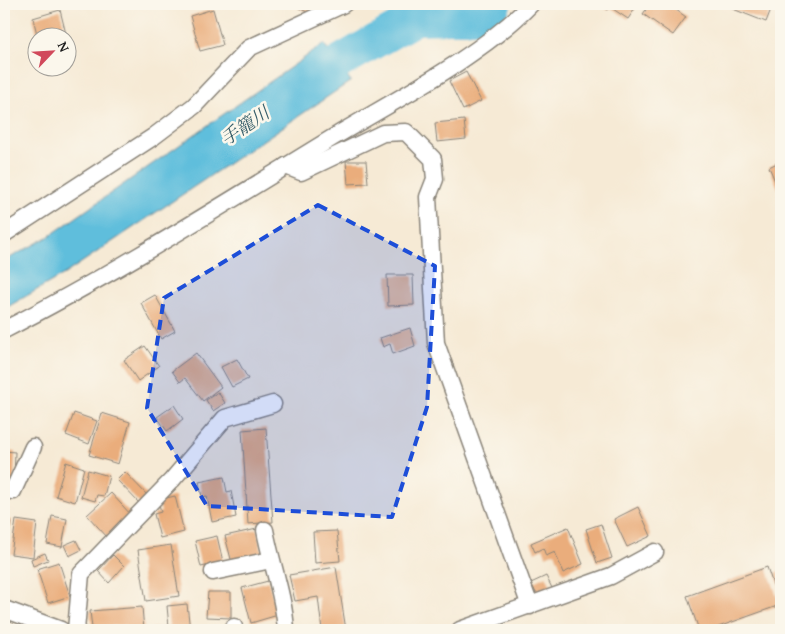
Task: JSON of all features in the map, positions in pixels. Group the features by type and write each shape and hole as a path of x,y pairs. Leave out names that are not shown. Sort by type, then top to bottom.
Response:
{"street":[{"path":"4,234 153,137 194,106 249,48 344,4"},
{"path":"4,330 96,281 487,42 531,4"},
{"path":"286,166 301,172 384,133 406,132 433,159 435,178 428,197 436,344 530,606"},
{"path":"76,630 81,574 172,480 225,418 273,404"},
{"path":"4,490 13,491 33,447"},
{"path":"265,530 285,613 286,630"},
{"path":"460,630 611,576 655,552"},
{"path":"213,572 271,560"},
{"path":"4,610 61,630"}],"highlighted area":[{"path":"318,205 435,266 427,407 392,517 207,506 147,408 164,298"}],"water":[{"path":"324,44 351,81 66,273 4,309 4,261 48,237"}],"building":[{"path":"291,4 328,4 311,14"},
{"path":"602,4 638,4 628,19 610,7 608,10"},
{"path":"650,4 668,4 686,17 673,35 643,14"},
{"path":"735,4 773,4 766,22 733,9"},
{"path":"213,9 223,45 200,51 190,16"},
{"path":"60,10 64,28 36,28 33,18"},
{"path":"466,72 481,101 463,110 449,81"},
{"path":"464,120 466,139 437,142 435,123"},
{"path":"346,161 366,161 368,183 348,184"},
{"path":"781,161 781,195 769,167"},
{"path":"387,275 413,275 414,305 388,306"},
{"path":"155,295 175,331 161,339 141,303"},
{"path":"410,328 415,346 393,354 390,344 383,347 380,338"},
{"path":"145,346 159,366 138,381 124,360"},
{"path":"196,353 221,387 203,401 185,378 180,382 172,371"},
{"path":"237,359 248,379 232,387 221,367"},
{"path":"218,392 225,403 213,411 206,400"},
{"path":"174,405 183,419 167,431 157,417"},
{"path":"74,413 97,421 89,444 66,435"},
{"path":"102,413 130,422 118,464 89,455"},
{"path":"266,428 273,522 248,524 242,430"},
{"path":"4,451 15,452 14,481 4,481"},
{"path":"66,462 84,468 75,502 56,496"},
{"path":"88,470 109,476 104,496 97,495 95,501 81,497"},
{"path":"125,472 149,497 141,505 117,480"},
{"path":"224,477 227,492 231,491 236,517 212,522 207,496 202,497 199,482"},
{"path":"111,493 132,516 108,538 87,515"},
{"path":"175,496 184,532 160,538 154,514 161,512 158,500"},
{"path":"638,507 651,536 627,547 614,519"},
{"path":"52,516 67,519 62,547 47,544"},
{"path":"4,519 11,520 6,549 4,549"},
{"path":"16,520 37,523 33,557 11,554"},
{"path":"601,524 612,558 597,563 586,529"},
{"path":"568,527 583,564 563,573 555,552 546,556 543,548 535,552 531,543"},
{"path":"257,529 263,555 232,563 225,536"},
{"path":"337,531 340,561 315,563 313,532"},
{"path":"217,536 223,562 201,567 195,541"},
{"path":"76,540 81,550 69,556 64,545"},
{"path":"171,545 179,596 146,601 138,550"},
{"path":"45,553 48,560 33,566 31,559"},
{"path":"113,555 124,566 109,583 98,571"},
{"path":"59,562 70,596 48,603 37,569"},
{"path":"336,567 346,630 322,630 318,597 295,601 289,575"},
{"path":"767,567 780,605 710,630 699,630 687,596"},
{"path":"781,570 781,590 775,573"},
{"path":"546,576 553,590 538,597 531,583"},
{"path":"268,581 278,615 251,623 242,588"},
{"path":"208,592 231,592 231,618 206,617"},
{"path":"187,604 190,630 152,630 152,628 169,627 167,606"},
{"path":"142,607 144,630 127,630 126,625 92,628 90,611"}],"waterway":[{"name":"手籠川","path":"300,89 334,65 416,18 484,16 494,4"}]}
